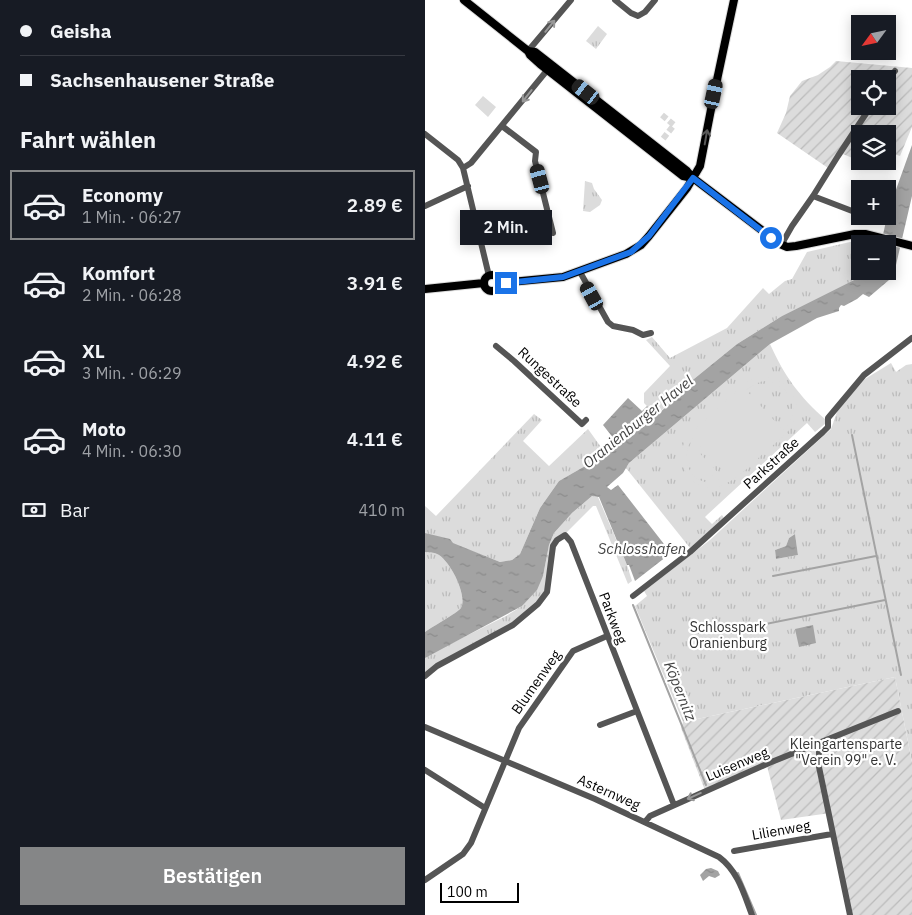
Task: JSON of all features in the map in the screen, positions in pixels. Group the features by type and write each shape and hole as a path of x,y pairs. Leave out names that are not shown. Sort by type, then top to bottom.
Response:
{"main road":[{"path":"464,0 528,51 530,56 549,67 683,176 693,178 783,246 796,246 855,234 866,234 909,246"},
{"path":"500,283 563,277 580,272 621,256 641,245 649,236 700,166 734,0"},
{"path":"489,276 496,277 500,283 497,290 491,291 485,288 484,283 485,279 489,276"},
{"path":"425,289 484,283"}],"street":[{"path":"528,51 571,0"},
{"path":"615,0 631,13 638,16 645,12 655,0"},
{"path":"463,168 471,163 549,67"},
{"path":"783,246 784,240 792,226 865,115"},
{"path":"502,126 536,152 535,162 553,233"},
{"path":"425,134 458,160 463,168 489,276"},
{"path":"425,206 468,186"},
{"path":"813,196 851,211"},
{"path":"580,272 608,322 613,326 633,330 643,335 651,334"},
{"name":"Parkstraße","path":"633,596 700,543 823,432 828,427 828,418 864,375 912,338"},
{"name":"Rungestraße","path":"496,346 582,424 586,420"},
{"name":"Parkweg","path":"425,676 437,666 513,625 539,604 547,592 553,546 557,540 565,535 571,542 674,805"},
{"name":"Blumenweg","path":"425,880 463,854 471,843 519,728 567,658 580,647 607,636"},
{"path":"600,725 637,711"},
{"name":"Luisenweg","path":"645,822 650,816 769,763 899,711"},
{"name":"Asternweg","path":"425,727 711,852 725,861 741,887 752,915"},
{"name":"Lilienweg","path":"819,744 819,767 850,915"},
{"path":"425,770 485,808"},
{"name":"Lilienweg","path":"735,851 832,834"}],"green space":[{"path":"598,26 607,34 596,49 586,41"},
{"path":"836,61 912,68 912,127 900,156 896,155 896,125 851,125 851,157 838,152 828,168 777,133 786,113 790,96 802,81 818,75"},
{"path":"483,96 496,107 488,117 475,105"},
{"path":"585,181 592,183 602,200 600,205 590,212 583,211"},
{"path":"851,242 851,280 854,280 782,316 737,344 689,383 675,399 656,415 644,403 644,393 670,366 646,340 652,337 670,358 727,328 763,288 769,294 785,281 792,279 807,252"},
{"path":"770,344 793,385 826,420 826,423 815,432 807,423 705,517 712,524 722,515 724,518 690,548 626,468 629,463"},
{"name":"Schlosspark Oranienburg","path":"891,363 896,372 906,365 912,364 912,762 895,677 683,722 635,606 647,596 644,591 710,540 831,429 838,409 865,379","holes":["795,534 798,555 776,559 775,550 786,546 789,538"]},
{"path":"754,378 771,378 785,385 790,390 796,404 796,413 792,425 782,438 749,467 728,482 718,487 707,488 697,484 687,474 683,465 682,451 687,437 745,383","holes":["763,381 780,387 787,392 791,399 793,414 783,430 746,390","693,438 730,478 709,483 693,475 688,467 686,458"]},
{"path":"534,414 542,420 523,441 549,466 588,429 606,454 559,481 540,508 520,554 512,560 500,562 425,533 425,506 436,516"},
{"path":"693,446 722,477 717,481 710,473 704,479 689,463 695,457 689,450"},
{"path":"592,496 598,497 632,581 628,584 596,506 593,506 557,540 547,592 513,625 425,676 425,658 428,655 522,606 543,576 549,545 554,533 572,513"},
{"path":"425,552 436,553 447,563 460,587 462,602 459,610 425,632"},
{"name":"Kleingartensparte \"Verein 99\" e. V.","path":"895,677 912,762 912,915 850,915 830,813 781,820 767,766 706,793 681,728 683,722"}],"water":[{"path":"912,145 912,196 896,265 896,235 883,235 885,225 896,225 896,190"},
{"path":"854,280 889,280 869,297 863,294 844,306 841,305 839,311 817,318 770,344 629,463 623,473 607,487 611,490 618,485 671,553 635,581 599,497 592,496 572,513 554,533 549,545 543,576 537,590 522,606 425,658 425,632 461,608 462,595 452,570 442,557 436,553 425,552 425,533 450,539 453,543 500,562 512,560 520,554 540,508 559,481 606,454 635,433 638,427 634,424 614,439 603,425 628,398 642,411 647,406 657,415 689,383 737,344 782,316"},
{"path":"795,534 798,555 776,559 775,550 786,546 789,538"},
{"path":"813,625 816,643 799,647 795,629"},
{"path":"711,868 718,871 720,875 715,878 709,876 703,881 700,875 706,869"}],"waterway":[{"path":"852,435 901,675"},
{"path":"773,576 876,556"},
{"path":"746,628 885,600"},
{"name":"Köpernitz","path":"633,605 706,785"},
{"name":"Köpernitz","path":"738,873 756,915"}],"tunnel":[{"path":"662,115 674,125 662,140"}],"route":[{"path":"506,283 563,277 631,252 649,236 693,178 771,238"}],"water label":[{"name":"Oranienburger Havel","path":"638,422"},
{"name":"Schlosshafen","path":"642,549"}]}
